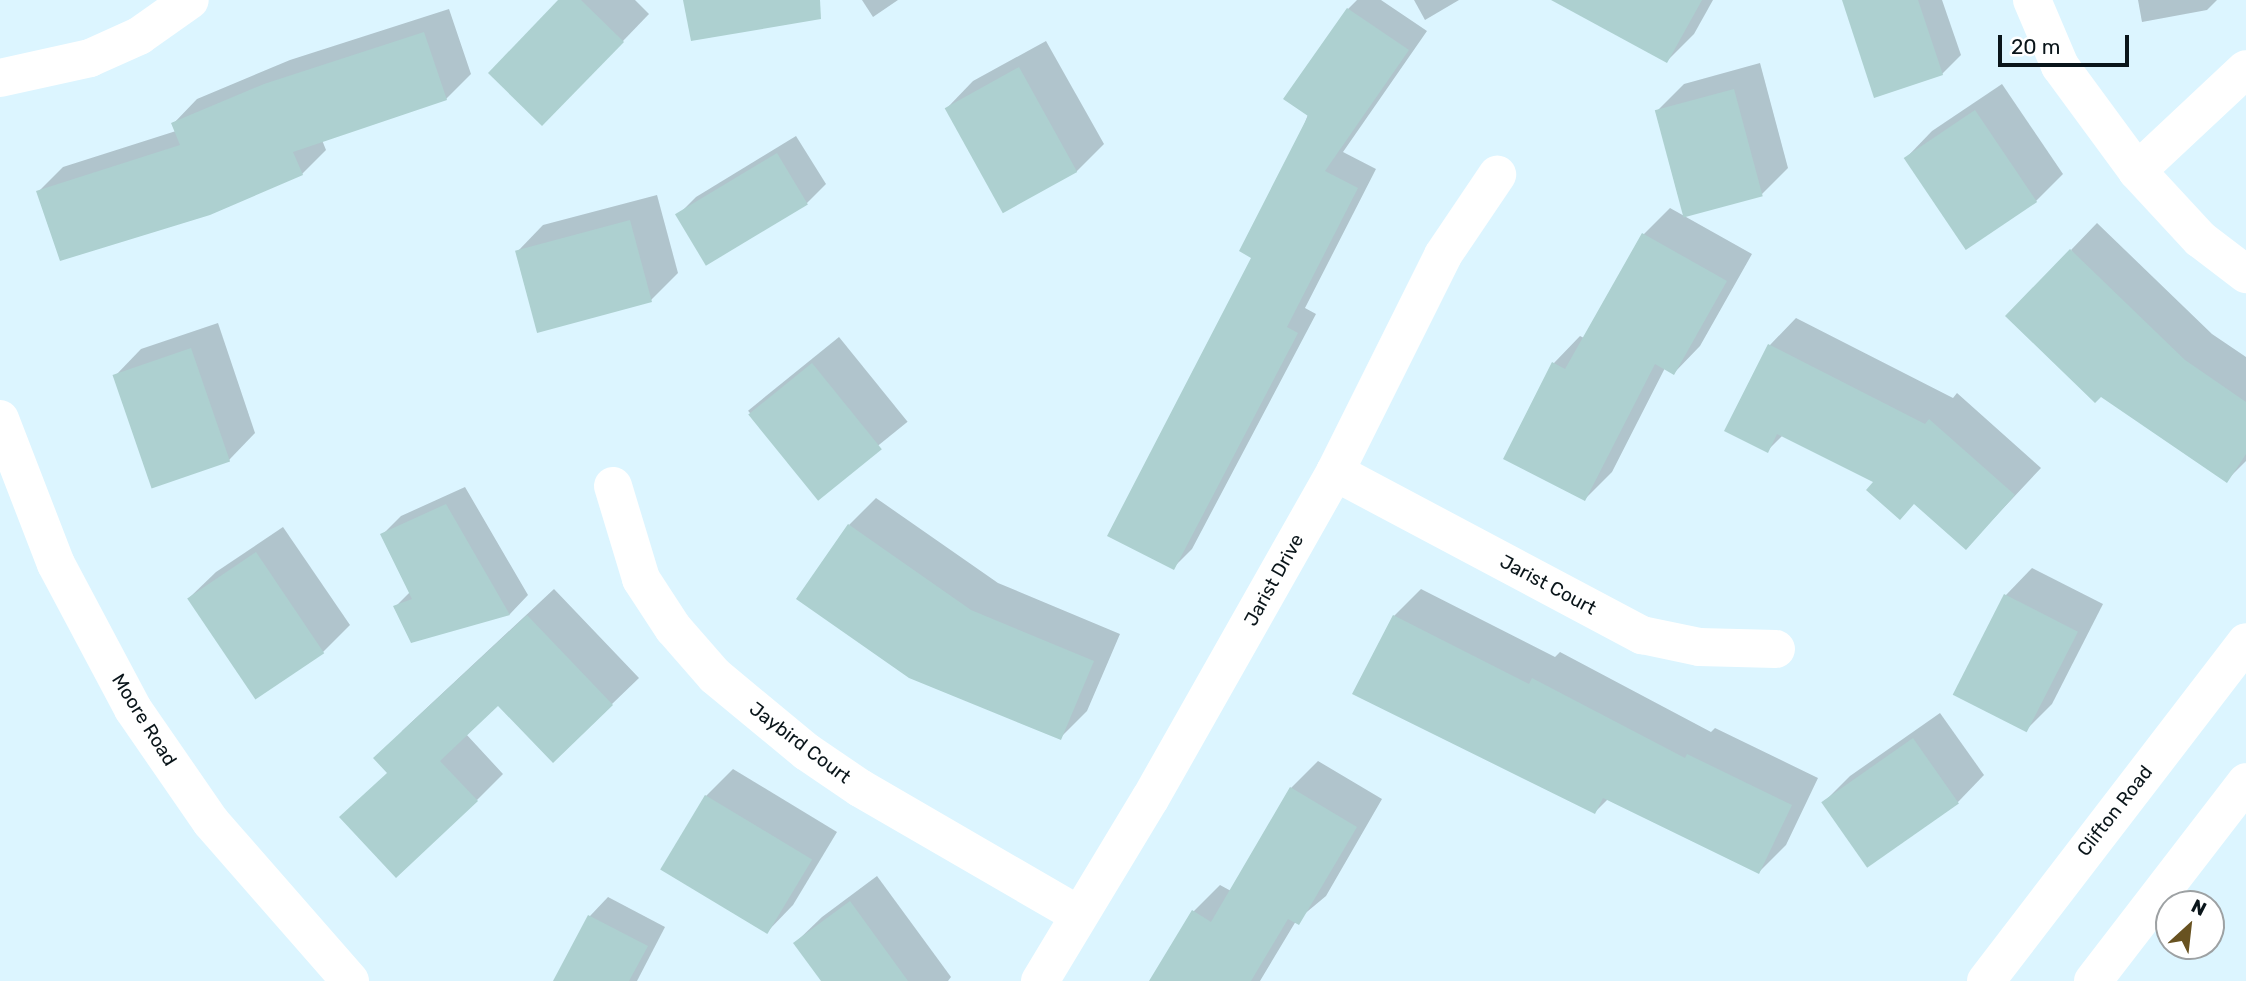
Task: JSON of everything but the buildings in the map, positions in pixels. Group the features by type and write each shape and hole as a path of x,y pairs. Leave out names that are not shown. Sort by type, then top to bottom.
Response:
{"street":[{"path":"0,78 90,58 139,36 190,0"},
{"path":"2032,0 2060,66 2137,171 2200,239 2246,274"},
{"path":"2137,171 2246,69"},
{"name":"Jarist Drive","path":"1040,981 1150,799 1335,472 1443,255 1497,175"},
{"name":"Moore Road","path":"0,419 56,564 133,709 211,822 350,981"},
{"name":"Jarist Court","path":"1335,472 1642,635 1699,647 1776,649"},
{"name":"Jaybird Court","path":"613,486 641,579 673,628 715,676 807,752 860,788 1079,915"},
{"name":"Clifton Road","path":"1986,981 2246,642"},
{"path":"2093,981 2246,782"}]}
